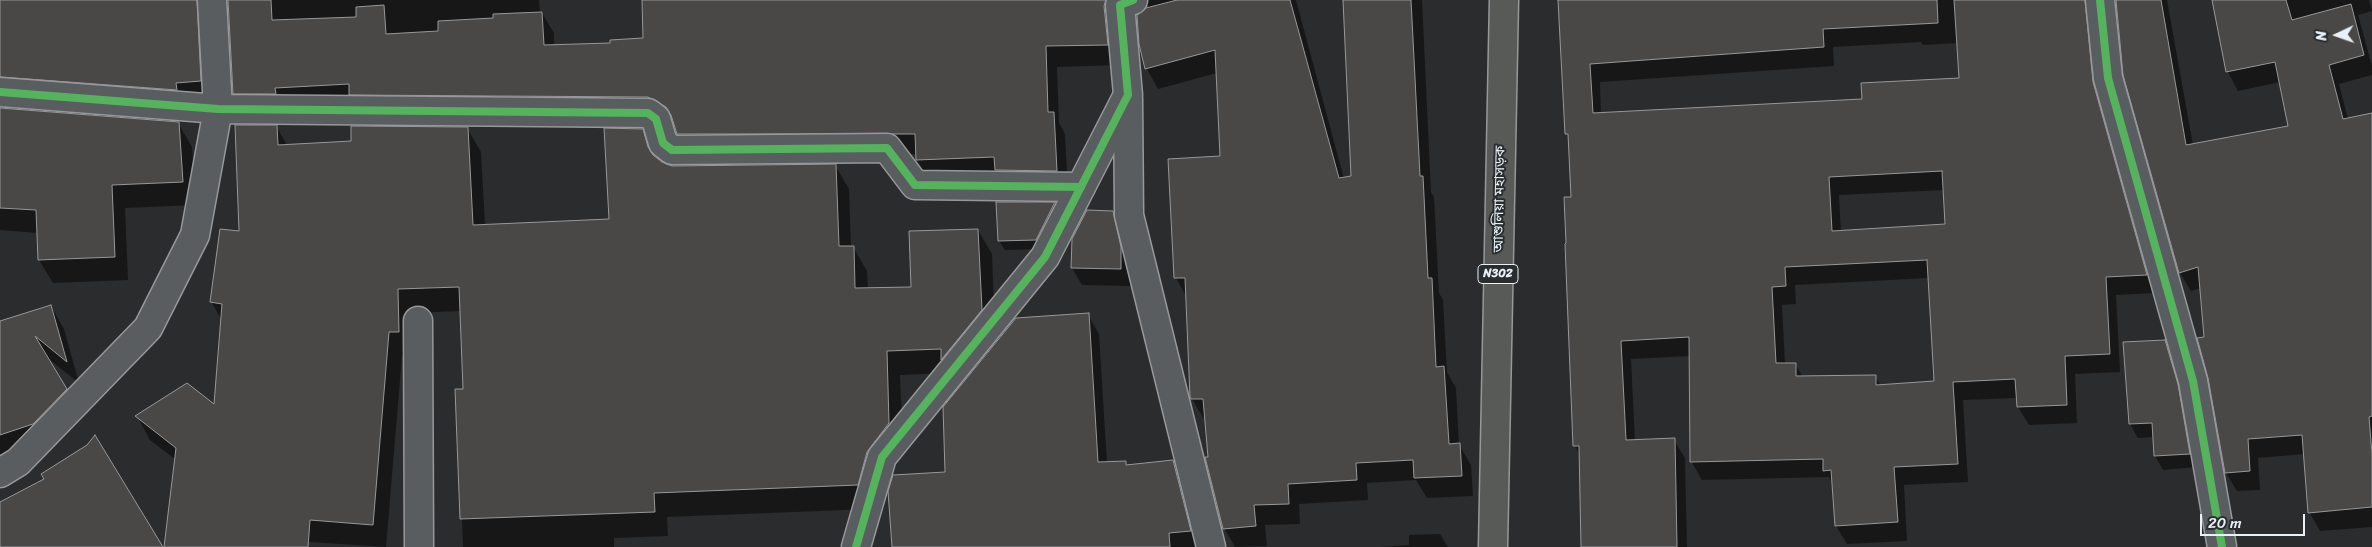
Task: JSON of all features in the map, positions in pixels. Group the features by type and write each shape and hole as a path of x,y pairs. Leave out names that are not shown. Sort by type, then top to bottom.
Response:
{"highway":[{"name":"আশুলিয়া মহাসড়ক","path":"1493,547 1504,0"}],"street":[{"path":"0,473 18,462 148,328 195,235 218,109 212,0"},
{"path":"1133,0 1120,5 1128,95 1129,215 1210,547"},
{"path":"2100,0 2108,78 2193,381 2222,547"},
{"path":"0,92 218,109 648,113 656,119 663,143 672,150 887,148 915,185 1081,187"},
{"path":"856,547 882,456 1045,257 1128,95"},
{"path":"418,321 419,547"}],"building":[{"path":"0,0 197,0 201,81 176,83 177,90 0,77"},
{"path":"228,0 271,0 272,20 356,17 356,7 384,5 386,34 438,31 438,21 493,18 493,14 542,12 544,45 610,43 610,40 643,38 642,0 1106,0 1104,6 1108,45 1046,46 1048,112 1054,112 1057,171 995,170 994,157 916,160 915,134 677,134 671,115 666,107 648,97 349,95 349,84 275,88 276,94 233,94"},
{"path":"1177,0 1290,0 1339,178 1351,176 1343,0 1411,0 1420,176 1423,176 1428,278 1432,278 1436,367 1444,366 1449,444 1460,443 1462,476 1414,478 1413,460 1356,463 1357,480 1288,484 1289,504 1254,505 1256,526 1223,529 1205,457 1208,457 1203,399 1191,399 1190,397 1185,278 1174,278 1168,159 1220,156 1215,50 1145,69 1139,44 1137,15 1146,8"},
{"path":"1558,0 1937,0 1938,23 1823,29 1824,47 1590,64 1593,113 1862,99 1861,83 1959,78 1954,0 2085,0 2093,82 2147,275 2106,277 2110,354 2065,356 2067,405 2017,407 2015,379 1953,382 1958,464 1894,467 1898,522 1835,526 1831,470 1823,471 1823,459 1690,462 1689,337 1621,341 1626,440 1675,438 1677,547 1581,547 1579,446 1573,446 1565,244 1564,197 1571,197 1568,134 1565,134","holes":["1942,171 1945,224 1832,231 1829,177","1927,260 1934,381 1876,385 1876,375 1796,376 1796,363 1776,363 1772,287 1786,286 1785,267"]},
{"path":"2116,0 2161,0 2186,145 2288,126 2275,62 2226,72 2212,0 2286,0 2292,20 2351,4 2364,55 2329,65 2343,119 2372,113 2372,416 2369,417 2372,454 2372,507 2308,513 2302,435 2248,439 2250,471 2225,473 2208,378 2197,338 2204,337 2198,267 2179,273 2123,75"},
{"path":"0,108 179,122 183,182 112,185 115,257 38,260 36,210 0,208"},
{"path":"235,125 277,125 278,145 351,141 351,126 468,127 473,225 609,219 604,128 643,129 648,147 653,155 662,162 672,166 836,164 839,246 854,246 855,288 911,287 909,231 978,229 982,310 941,360 941,349 887,351 889,423 867,452 858,485 654,493 655,512 460,519 455,389 463,389 459,287 398,289 399,332 389,332 373,525 310,520 308,547 164,547 176,448 135,416 187,383 214,404 222,304 210,302 220,229 239,231"},
{"path":"996,202 1055,202 1036,240 998,241"},
{"path":"1087,210 1113,211 1121,247 1121,269 1071,268 1072,239"},
{"path":"51,305 67,362 35,336 67,389 33,424 0,435 0,321"},
{"path":"1089,313 1098,462 1126,461 1126,465 1173,460 1191,531 1169,533 1170,547 892,547 888,491 893,475 945,472 943,407 1016,318"},
{"path":"2165,340 2178,384 2190,454 2154,456 2152,423 2129,424 2123,342"},
{"path":"95,435 163,547 0,547 0,502 44,479 41,474 87,445"}],"cycle path":[{"path":"856,547 882,457 1045,257 1128,95 1120,5 1133,0"},
{"path":"2100,0 2108,78 2193,381 2222,547"},
{"path":"0,92 218,109 648,113 656,119 663,143 672,150 887,148 915,185 1081,187"}]}
